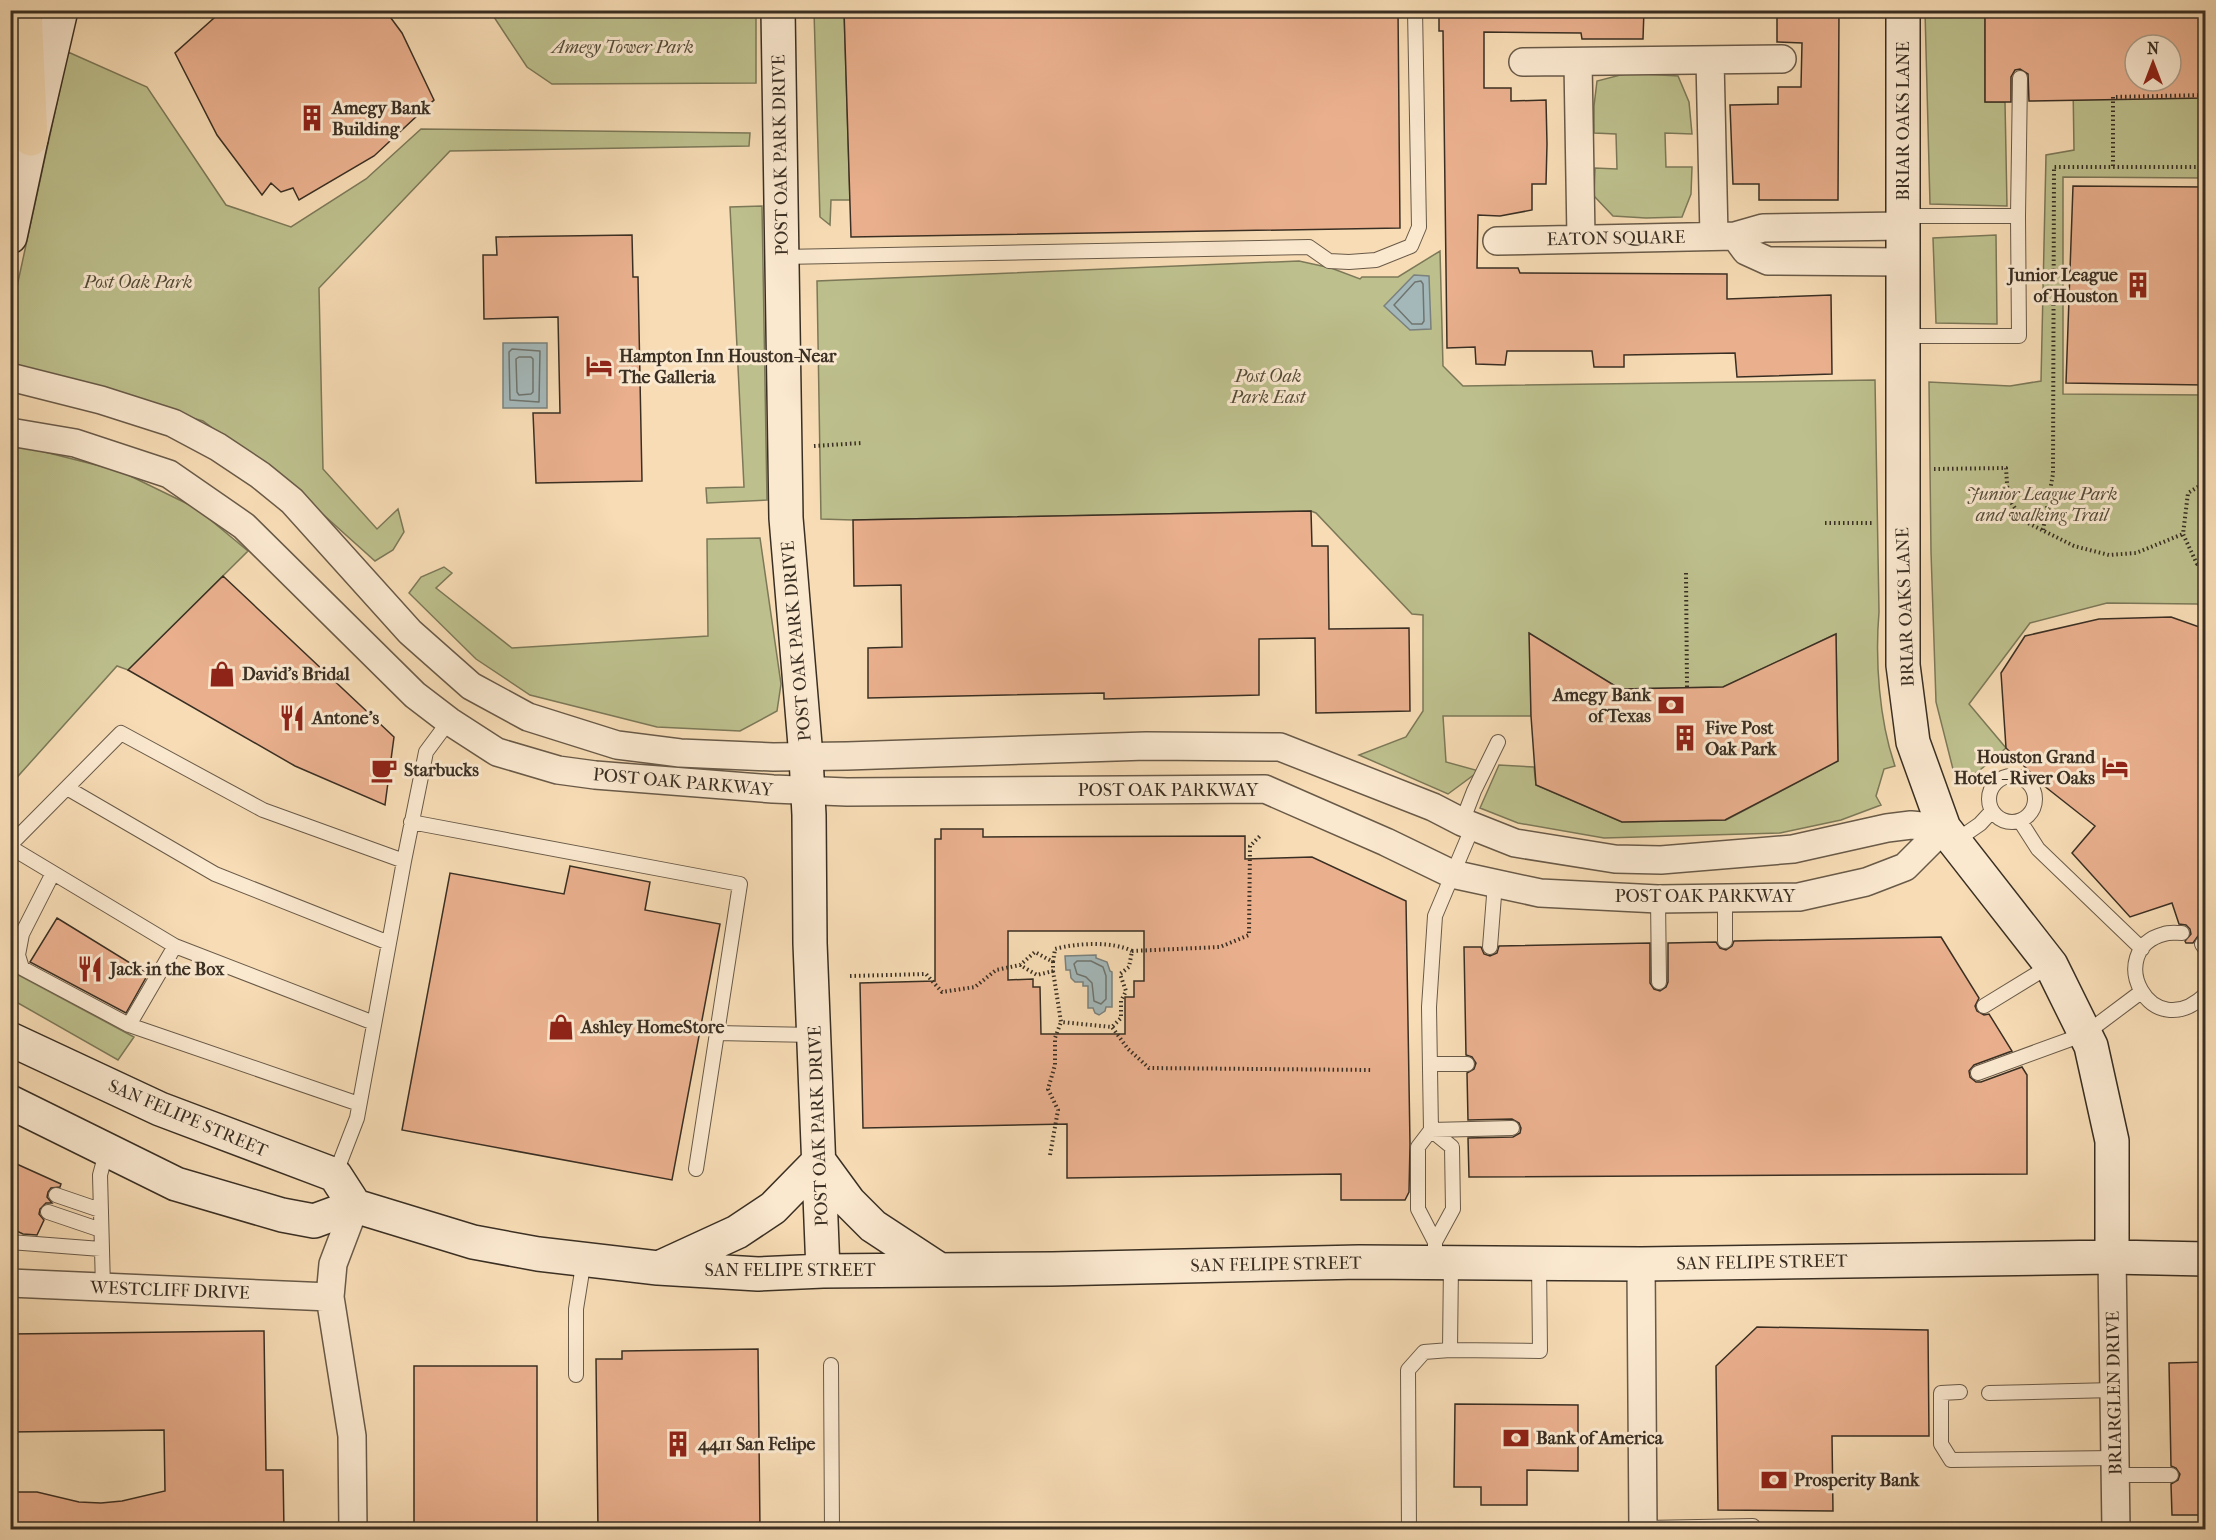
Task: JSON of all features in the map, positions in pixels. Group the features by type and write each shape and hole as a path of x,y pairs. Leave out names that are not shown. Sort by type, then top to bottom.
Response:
{"highway":[{"path":"26,10 31,139"}],"main road":[{"path":"10,237 61,10"},
{"name":"POST OAK PARK DRIVE","path":"777,10 786,518 806,757 823,1271"},
{"name":"BRIAR OAKS LANE","path":"1903,10 1903,664 1913,742 1949,835 2051,965 2091,1046 2112,1141 2112,1257"},
{"name":"SAN FELIPE STREET","path":"10,1039 160,1109 334,1175"},
{"path":"10,1102 176,1184 282,1215 314,1221 355,1206 334,1175"},
{"path":"658,1268 737,1232 773,1208 819,1161 858,1212 873,1226 940,1270"},
{"name":"SAN FELIPE STREET","path":"355,1206 473,1242 538,1254 658,1268 758,1274 1323,1263 1440,1256 1539,1263 1641,1264 2112,1257 2205,1259"}],"street":[{"path":"1523,62 1782,59"},
{"path":"1710,60 1724,236 1746,251 1768,261 1903,262"},
{"path":"1578,62 1581,238"},
{"name":"EATON SQUARE","path":"1497,241 1724,236 1763,228 1903,221"},
{"name":"POST OAK PARKWAY","path":"10,377 101,400 173,423 218,447 260,475 291,501 410,632 471,686 528,717 617,745 680,753 806,757 1146,746 1280,747 1433,807 1467,824 1515,843 1615,859 1660,860 1792,849 1887,828 1911,825 1949,835"},
{"name":"POST OAK PARKWAY","path":"10,432 75,443 169,474 244,526 415,695 449,721 497,752 558,770 595,775 847,792 1265,789 1386,842 1452,874 1540,893 1658,899 1799,897 1866,882 1905,867 1949,835"},
{"path":"346,628 379,597"},
{"path":"352,1530 352,1436 330,1297 333,1264 355,1206"},
{"name":"BRIARGLEN DRIVE","path":"2112,1257 2116,1530"},
{"path":"1641,1264 1643,1529"},
{"name":"WESTCLIFF DRIVE","path":"10,1283 330,1297"}],"lane":[{"path":"782,257 1309,247 1329,261 1376,260 1411,246 1419,227 1415,10"},
{"path":"1903,336 2019,336 2020,78"},
{"path":"1903,221 2018,216"},
{"path":"334,1175 357,1118 426,752 449,721"},
{"path":"374,1023 175,946 10,846 121,733 263,810 404,861"},
{"path":"1450,1350 1440,1256 1418,1209 1418,1147 1431,1130 1429,1007 1435,916 1452,874 1474,791 1498,742"},
{"path":"2016,777 2029,784 2034,797 2032,811 2020,821 2004,821 1992,812 1989,797 1991,789 2001,779 2016,777"},
{"path":"66,788 215,874 389,943"},
{"path":"1949,835 1980,824 1992,812"},
{"path":"2020,821 2038,849 2142,949"},
{"path":"411,822 740,884 696,1169"},
{"path":"53,873 22,934 18,955 22,968 129,1025 359,1104"},
{"path":"1490,946 1495,884"},
{"path":"1725,898 1725,941"},
{"path":"1658,899 1659,982"},
{"path":"2182,933 2165,933 2154,938 2142,949 2134,968 2136,981 2149,1002 2159,1008 2184,1009 2196,1003 2205,994"},
{"path":"129,1025 175,946"},
{"path":"1984,1006 2051,965"},
{"path":"1978,1073 2085,1034 2141,992"},
{"path":"717,1033 814,1035"},
{"path":"1430,1064 1467,1064"},
{"path":"1431,1130 1512,1128"},
{"path":"1431,1130 1452,1147 1453,1209 1440,1256"},
{"path":"103,1287 100,1175 107,1149"},
{"path":"56,1195 100,1210"},
{"path":"48,1212 101,1230"},
{"path":"10,1242 101,1249"},
{"path":"576,1375 576,1309 584,1259"},
{"path":"1409,1530 1408,1370 1424,1352 1540,1351 1539,1263"},
{"path":"831,1365 832,1530"},
{"path":"1989,1393 2114,1390"},
{"path":"1960,1392 1941,1393 1941,1444 1950,1460 2115,1466 2171,1474"},
{"path":"1643,1529 1753,1526"}],"path":[{"path":"2113,166 2114,97 2205,95"},
{"path":"2043,530 2054,474 2054,167 2205,168"},
{"path":"784,448 861,443"},
{"path":"1903,471 2006,468 2008,498 2024,521 2074,546 2109,555 2136,553 2183,534"},
{"path":"2205,482 2188,493 2183,534 2197,564 2205,564"},
{"path":"1825,523 1902,521"},
{"path":"1686,573 1688,687"},
{"path":"1050,1155 1058,1110 1048,1089 1055,1065 1055,1038 1061,1022 1053,971 1055,949 1068,946 1114,946 1126,947 1132,951 1220,947 1249,935 1250,846 1262,835"},
{"path":"1112,1027 1121,1018 1121,1001 1126,991 1120,974 1129,967 1132,951"},
{"path":"850,976 926,975 942,992 975,987 996,970 1020,964 1035,952 1053,962"},
{"path":"1020,964 1037,975 1053,971"},
{"path":"1061,1022 1112,1027 1128,1049 1149,1068 1371,1070"}],"green space":[{"name":"Amegy Tower Park","path":"490,11 756,11 756,83 552,84 527,67"},
{"path":"814,11 844,11 850,200 831,200 830,225 820,217"},
{"path":"1925,11 1985,11 1985,102 2005,102 2007,206 1930,204"},
{"name":"Post Oak Park","path":"68,52 147,87 226,205 291,227 366,179 421,129 750,133 749,146 450,151 319,288 323,469 377,529 398,509 404,532 393,550 375,561 298,492 203,421 11,368 11,314"},
{"path":"1628,73 1678,76 1689,102 1692,134 1665,133 1666,167 1692,167 1691,194 1682,217 1613,216 1594,196 1595,168 1617,169 1616,134 1594,133 1597,81"},
{"name":"Junior League Park and walking Trail","path":"2183,82 2205,82 2205,178 2063,177 2063,394 2205,395 2205,610 2197,604 2107,603 2030,623 1969,704 2006,748 1980,770 1957,785 1936,702 1929,382 2010,386 2041,381 2046,155 2074,150 2073,83 2123,83 2123,93 2183,93"},
{"path":"762,206 767,500 707,503 706,488 744,487 730,207"},
{"path":"1996,235 1997,324 1936,323 1933,238"},
{"name":"Post Oak Park East","path":"1440,251 1443,366 1463,386 1875,380 1878,670 1885,729 1895,766 1884,769 1876,796 1881,805 1841,820 1780,833 1604,838 1518,823 1480,808 1499,765 1534,767 1536,785 1622,822 1726,820 1838,761 1836,634 1723,687 1620,689 1530,634 1531,716 1443,716 1446,762 1479,771 1448,794 1359,755 1406,737 1423,711 1423,615 1412,614 1316,513 1311,511 821,519 817,281 1299,261 1331,268 1360,279 1362,277 1398,277"},
{"path":"25,447 120,471 196,508 248,551 128,670 117,666 11,784 10,449"},
{"path":"760,538 781,684 777,711 740,731 657,727 530,695 476,659 409,593 421,577 444,567 452,573 436,588 512,648 708,636 707,539"},
{"path":"11,971 134,1037 118,1060 11,999"}],"water":[{"path":"1414,275 1429,276 1431,329 1410,330 1384,306"},
{"path":"503,343 547,343 547,408 503,408"},
{"path":"1096,955 1096,958 1107,962 1112,972 1112,1007 1106,1007 1105,1011 1099,1015 1093,1008 1088,1008 1088,986 1083,986 1083,982 1075,982 1071,978 1070,970 1066,970 1065,956"}],"building":[{"name":"Amegy Bank Building","path":"223,10 385,10 402,33 434,100 374,156 299,200 293,188 281,192 271,183 262,195 217,135 175,53"},
{"path":"844,10 1398,10 1400,228 851,237"},
{"path":"1439,10 1644,10 1643,39 1582,39 1581,33 1484,32 1484,88 1511,88 1511,101 1546,100 1546,184 1532,184 1532,210 1500,216 1478,215 1477,268 1518,268 1520,273 1727,274 1727,299 1831,295 1832,374 1737,377 1735,353 1624,355 1624,367 1594,367 1592,351 1507,351 1505,365 1476,364 1475,347 1447,348 1443,31 1439,31"},
{"path":"1777,10 1839,10 1838,200 1759,200 1759,184 1733,184 1730,105 1778,104 1778,87 1801,87 1802,43 1777,42"},
{"path":"1985,10 2205,10 2205,98 2029,101 2028,74 2020,69 2015,70 2011,77 2011,102 1985,102"},
{"name":"Junior League of Houston","path":"2073,186 2205,187 2205,385 2066,383"},
{"name":"Hampton Inn Houston-Near The Galleria","path":"632,235 633,277 638,277 642,481 536,483 533,413 560,413 558,317 484,319 483,255 497,255 496,237"},
{"path":"1311,511 1312,546 1328,546 1329,629 1409,628 1410,711 1316,713 1315,638 1259,639 1259,695 1104,699 1104,693 868,698 868,648 902,647 901,585 854,586 853,520"},
{"path":"223,576 394,737 385,805 295,766 128,670"},
{"name":"Houston Grand Hotel - River Oaks","path":"2171,617 2205,629 2205,936 2198,936 2193,943 2186,943 2185,941 2191,934 2190,929 2186,925 2179,924 2172,903 2130,917 2072,853 2095,826 2043,785 2006,748 2001,673 2025,636 2099,619"},
{"name":"Five Post Oak Park","path":"1529,633 1620,689 1723,687 1836,634 1838,761 1725,820 1622,822 1536,785 1531,716"},
{"path":"941,829 983,829 983,837 1245,836 1245,859 1312,857 1406,901 1410,1144 1409,1192 1405,1200 1341,1200 1341,1174 1067,1178 1067,1124 863,1128 860,983 935,981 935,839 941,839","holes":["1008,931 1144,931 1144,981 1134,981 1134,997 1125,997 1125,1034 1041,1034 1040,987 1033,987 1033,979 1008,980"]},
{"name":"Ashley HomeStore","path":"570,866 650,882 645,910 720,924 672,1180 402,1130 450,873 564,894"},
{"name":"Jack in the Box","path":"57,918 148,974 126,1013 30,962"},
{"path":"1941,937 1979,998 1975,1006 1977,1011 1984,1015 1989,1014 2012,1051 1974,1065 1969,1071 1970,1077 1976,1082 1981,1082 2022,1067 2027,1075 2027,1174 1469,1177 1468,1138 1513,1137 1520,1133 1521,1128 1519,1123 1512,1119 1468,1120 1467,1073 1474,1069 1476,1063 1472,1057 1466,1055 1464,947 1481,947 1484,954 1490,956 1497,953 1499,946 1650,943 1650,983 1654,989 1660,991 1666,987 1668,982 1668,943 1716,942 1720,948 1726,950 1732,946 1734,941"},
{"path":"10,1161 61,1184 60,1187 51,1188 48,1192 47,1197 52,1203 46,1203 40,1209 39,1214 44,1220 37,1235 23,1234 10,1228"},
{"path":"1757,1327 1928,1330 1929,1436 1832,1436 1833,1511 1718,1510 1716,1366"},
{"path":"264,1331 266,1470 283,1470 284,1530 10,1530 10,1492 37,1492 79,1502 101,1503 122,1501 165,1491 164,1430 10,1432 10,1334"},
{"name":"4411 San Felipe","path":"758,1349 760,1530 598,1530 596,1359 622,1359 622,1351"},
{"path":"2205,1362 2205,1515 2172,1515 2171,1484 2178,1480 2180,1474 2176,1468 2171,1466 2169,1363"},
{"path":"414,1366 537,1366 537,1530 414,1530"},
{"name":"Bank of America","path":"1455,1404 1578,1405 1578,1471 1527,1470 1527,1505 1481,1505 1481,1487 1454,1487"}],"place":[{"name":"Amegy Bank Building","path":"312,118"},
{"name":"Junior League of Houston","path":"2138,285"},
{"name":"Hampton Inn Houston-Near The Galleria","path":"599,366"},
{"name":"David's Bridal","path":"222,674"},
{"name":"Amegy Bank of Texas","path":"1671,705"},
{"name":"Antone's","path":"292,718"},
{"name":"Five Post Oak Park","path":"1685,738"},
{"name":"Houston Grand Hotel - River Oaks","path":"2115,767"},
{"name":"Starbucks","path":"384,770"},
{"name":"Jack in the Box","path":"90,969"},
{"name":"Ashley HomeStore","path":"561,1027"},
{"name":"Bank of America","path":"1516,1438"},
{"name":"4411 San Felipe","path":"678,1444"},
{"name":"Prosperity Bank","path":"1774,1480"}]}
